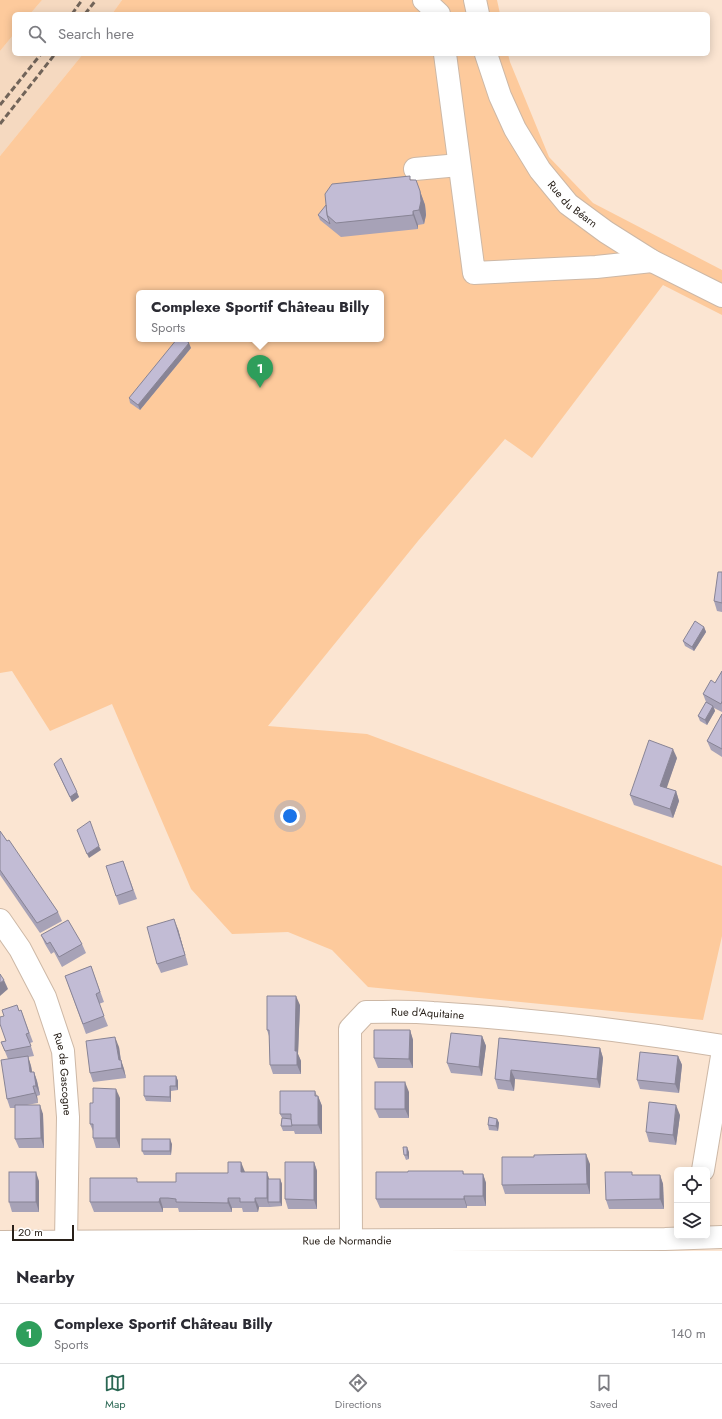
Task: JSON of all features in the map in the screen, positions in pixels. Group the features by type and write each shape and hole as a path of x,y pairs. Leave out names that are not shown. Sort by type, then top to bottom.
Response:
{"street":[{"path":"424,0 437,12"},
{"path":"475,0 478,12"},
{"path":"444,56 474,273 596,267 652,261"},
{"name":"Rue du Béarn","path":"487,56 500,96 515,129 540,170 568,204 606,232 652,261 722,296"},
{"path":"415,169 460,165"},
{"name":"Rue de Gascogne","path":"0,920 20,949 45,997 63,1052 68,1117 66,1242"},
{"name":"Rue d'Aquitaine","path":"351,1240 350,1028 366,1012 431,1013 502,1018 628,1032 722,1046"},
{"path":"704,1167 722,1056"},
{"name":"Rue de Normandie","path":"0,1242 665,1239 693,1241 722,1237"}],"shaded area":[{"path":"0,0 42,0 32,12 12,12 12,36 0,51"},
{"path":"42,0 122,0 113,12 32,12"},
{"path":"122,0 497,0 500,12 113,12"},
{"path":"12,36 12,56 81,56 0,156 0,51"},
{"path":"81,56 508,56 549,157 593,203 722,270 722,315 663,285 532,458 505,439 418,541 268,726 367,734 722,866 722,936 703,1020 368,987 332,950 288,932 232,934 191,889 112,704 50,731 12,671 0,673 0,156"}],"building":[{"path":"410,176 410,180 416,180 420,191 421,201 419,210 413,211 413,215 336,223 327,215 325,194 332,184"},
{"path":"326,205 327,215 330,224 318,215"},
{"path":"175,342 189,343 138,405 129,398"},
{"path":"718,572 722,572 722,603 714,601"},
{"path":"695,621 704,627 692,647 683,641"},
{"path":"722,671 721,704 703,694 711,680 715,683"},
{"path":"706,702 713,706 705,720 698,716"},
{"path":"722,714 722,749 707,741"},
{"path":"649,740 673,749 660,786 676,791 670,809 630,795"},
{"path":"61,758 77,792 70,797 54,764"},
{"path":"90,821 99,846 87,854 77,830"},
{"path":"0,831 7,841 9,840 58,912 37,923 0,870"},
{"path":"123,861 133,890 116,896 106,866"},
{"path":"174,919 185,955 157,964 147,927"},
{"path":"68,920 82,944 59,957 50,942 47,944 41,935"},
{"path":"91,966 100,992 96,994 104,1016 83,1024 65,976"},
{"path":"0,974 4,980 0,983"},
{"path":"267,996 296,996 295,1051 297,1051 297,1065 270,1065 269,1030 267,1030"},
{"path":"17,1005 19,1011 21,1010 29,1033 26,1034 31,1046 5,1051 1,1042 6,1041 0,1024 0,1017 4,1016 2,1010"},
{"path":"374,1030 410,1030 409,1059 374,1058"},
{"path":"451,1033 482,1036 479,1067 447,1063"},
{"path":"115,1037 122,1068 90,1073 86,1041"},
{"path":"499,1038 600,1048 597,1079 511,1070 510,1081 495,1079"},
{"path":"640,1052 678,1056 675,1084 637,1080"},
{"path":"28,1056 30,1072 34,1072 36,1086 33,1086 35,1093 7,1099 1,1060"},
{"path":"144,1076 176,1076 176,1086 170,1086 170,1097 144,1096"},
{"path":"375,1082 405,1082 405,1109 375,1109"},
{"path":"93,1088 116,1089 116,1138 93,1138 93,1124 90,1124 90,1103 93,1103"},
{"path":"280,1091 315,1091 315,1096 318,1096 318,1125 291,1125 291,1114 280,1114"},
{"path":"649,1102 676,1105 673,1135 646,1132"},
{"path":"15,1105 40,1105 41,1138 15,1139"},
{"path":"489,1117 497,1119 496,1126 488,1125"},
{"path":"282,1118 291,1119 292,1126 281,1126"},
{"path":"142,1139 170,1139 170,1151 142,1151"},
{"path":"403,1147 407,1147 407,1155 404,1155"},
{"path":"586,1154 587,1184 502,1185 502,1157"},
{"path":"228,1162 241,1162 241,1172 267,1172 267,1198 255,1198 255,1202 240,1202 240,1198 228,1198 228,1203 176,1202 176,1199 168,1198 160,1198 159,1202 90,1202 90,1178 137,1178 137,1182 176,1182 176,1173 228,1173"},
{"path":"285,1162 314,1162 314,1200 285,1199"},
{"path":"463,1171 463,1174 483,1174 483,1196 464,1196 464,1199 376,1199 376,1172"},
{"path":"9,1172 36,1172 36,1202 9,1202"},
{"path":"605,1172 632,1172 632,1175 660,1175 660,1199 606,1200"},
{"path":"268,1179 280,1179 280,1202 268,1202"}],"railway":[{"path":"73,12 82,0"},
{"path":"87,12 96,0"},
{"path":"0,105 39,56"},
{"path":"0,124 53,56"}],"place":[{"name":"Complexe Sportif Château Billy","path":"260,388"}]}
